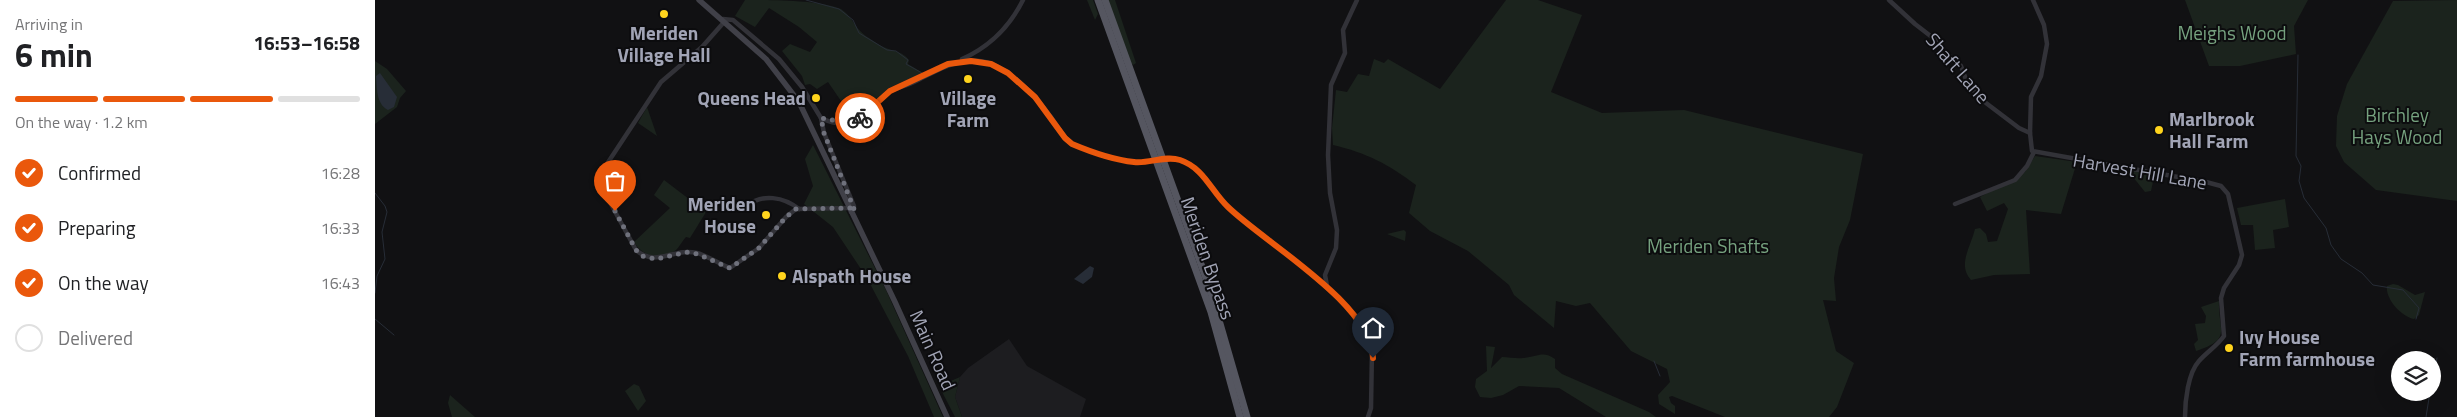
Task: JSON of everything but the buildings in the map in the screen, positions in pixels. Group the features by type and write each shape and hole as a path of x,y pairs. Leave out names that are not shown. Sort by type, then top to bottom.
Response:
{"highway":[{"name":"Meriden Bypass","path":"1098,0 1154,144"},
{"name":"Meriden Bypass","path":"1105,0 1211,312 1240,417"},
{"name":"Meriden Bypass","path":"1161,165 1218,314 1247,417"}],"main road":[{"name":"Main Road","path":"699,0 724,20 766,59 787,84 805,114 947,416"}],"street":[{"path":"821,118 838,122 854,122 890,91 959,61 971,58 1006,27 1015,16 1023,0"},
{"path":"1329,289 1325,276 1336,248 1337,230 1330,193 1328,155 1331,85 1345,53 1343,30 1357,0"},
{"name":"Shaft Lane","path":"1889,0 1937,41 1945,52 1961,66 1968,85 1986,103 2019,128 2030,133"},
{"path":"1955,204 2015,180 2027,166 2034,152 2030,146 2031,97 2041,76 2047,44 2044,25 2033,0"},
{"path":"724,20 733,20 779,59 802,87 821,118 824,133 854,206 851,210 799,209 786,217 759,248 730,268 688,252 656,259 649,258 636,250 600,183 601,172 661,82 702,47 724,20"},
{"path":"971,58 991,64 1008,73 1035,97 1065,138 1072,144 1134,162 1171,158 1181,160 1198,170 1229,208 1329,289 1361,323 1371,342 1371,408 1368,417"},
{"name":"Harvest Hill Lane","path":"2034,152 2104,162 2165,176 2206,182 2221,186 2229,194 2242,255 2239,265 2224,288 2221,298 2224,336 2216,347 2197,362 2193,370 2185,417"},
{"path":"747,206 768,197 786,200 799,209"},
{"path":"1316,278 1325,276"}],"shaded area":[{"path":"380,73 397,97 394,107 388,110 379,100 376,76"},
{"path":"1090,266 1094,268 1092,277 1083,284 1074,279"},
{"path":"1009,339 1027,366 1086,399 1080,417 962,417 955,397 960,377 968,368"}],"green space":[{"path":"745,0 808,2 841,9 864,35 882,46 904,55 909,60 908,64 923,73 889,88 864,112 852,117 828,82 817,89 810,84 805,85 802,76 782,51 790,44 810,52 817,42 799,27 769,8 755,27 735,16"},
{"path":"1087,0 1093,0 1098,14 1095,20"},
{"path":"1108,0 1115,0 1136,63 1133,65 1130,62"},
{"name":"Meriden Shafts","path":"1506,0 1538,0 1582,15 1551,92 1602,113 1684,110 1863,154 1850,220 1839,247 1834,278 1836,301 1823,300 1836,351 1854,363 1837,407 1829,417 1725,417 1672,396 1669,397 1671,403 1675,406 1675,414 1659,404 1658,395 1670,382 1667,369 1631,351 1590,303 1576,306 1556,301 1554,328 1514,295 1509,285 1468,251 1430,231 1409,213 1416,185 1377,160 1333,145 1332,128 1336,90 1347,92 1358,74 1369,76 1374,59 1384,63 1388,59 1440,89"},
{"name":"Meighs Wood","path":"2185,0 2308,0 2294,26 2296,54 2240,66 2209,66"},
{"name":"Birchley Hays Wood","path":"2457,0 2457,201 2376,190 2344,162 2336,146 2337,116 2347,84 2393,1"},
{"path":"375,61 387,69 406,91 400,98 397,107 375,124"},
{"path":"647,107 657,136 638,123"},
{"path":"813,145 885,288 943,417 934,417 908,356 867,278 833,227 804,204 813,186 805,159"},
{"path":"2035,156 2077,162 2061,214 2026,210 2030,274 1994,275 1971,280 1965,268 1965,262 1975,229 1980,228 1986,234 1988,242 1997,241 2008,209 2004,203 1987,211 1980,197 2025,172"},
{"path":"2134,171 2154,177 2151,191 2145,192 2133,177"},
{"path":"664,180 706,212 690,238 686,237 673,252 656,256 641,251 634,242 670,208 654,195"},
{"path":"2285,199 2289,227 2273,230 2275,248 2255,250 2253,225 2241,225 2237,208"},
{"path":"1404,230 1406,232 1405,241 1387,234"},
{"path":"2393,284 2415,295 2425,292 2419,315 2414,319 2404,315 2391,302 2387,286"},
{"path":"2219,301 2221,333 2219,338 2208,347 2196,351 2194,344 2198,340 2195,324 2205,323 2206,316 2201,307"},
{"path":"1486,346 1495,347 1491,368 1502,357 1551,356 1555,359 1555,368 1562,374 1649,412 1656,417 1606,417 1559,388 1519,386 1503,395 1491,398 1480,397 1475,387 1476,379 1487,371"},
{"path":"960,377 955,397 962,417 955,417 939,386"},
{"path":"634,384 639,386 646,401 638,411 625,391"},
{"path":"450,395 475,417 452,417 448,403"}],"waterway":[{"path":"806,0 839,9 853,20 859,33 887,50 896,51 908,60 906,64 922,73"},
{"path":"2298,55 2296,156 2301,166 2299,181 2304,198 2326,228 2331,245 2341,259 2362,273 2373,285 2403,290 2419,308 2416,319"},
{"path":"375,193 385,206 387,212 382,232 385,259 377,276 375,293"},
{"path":"375,319 394,335"},
{"path":"1654,361 1660,376"},
{"path":"2426,417 2429,401"}],"way so far":[{"path":"615,211 636,250 642,256 656,259 688,252 730,268 768,240 786,217 796,209 850,208 851,212 854,209 849,192 824,133 821,118 823,120 850,123 860,118"}],"place":[{"name":"Meriden Village Hall","path":"664,14"},
{"name":"Village Farm","path":"968,79"},
{"name":"Queens Head","path":"816,98"},
{"name":"Marlbrook Hall Farm","path":"2159,130"},
{"name":"Meriden House","path":"766,215"},
{"name":"Alspath House","path":"782,276"},
{"name":"Ivy House Farm farmhouse","path":"2229,348"}],"route":[{"path":"860,118 890,91 905,86 948,64 959,61 991,64 1008,73 1035,97 1065,138 1072,144 1134,162 1171,158 1181,160 1198,170 1206,178 1218,197 1229,208 1329,289 1361,323 1371,342 1373,358"}]}
